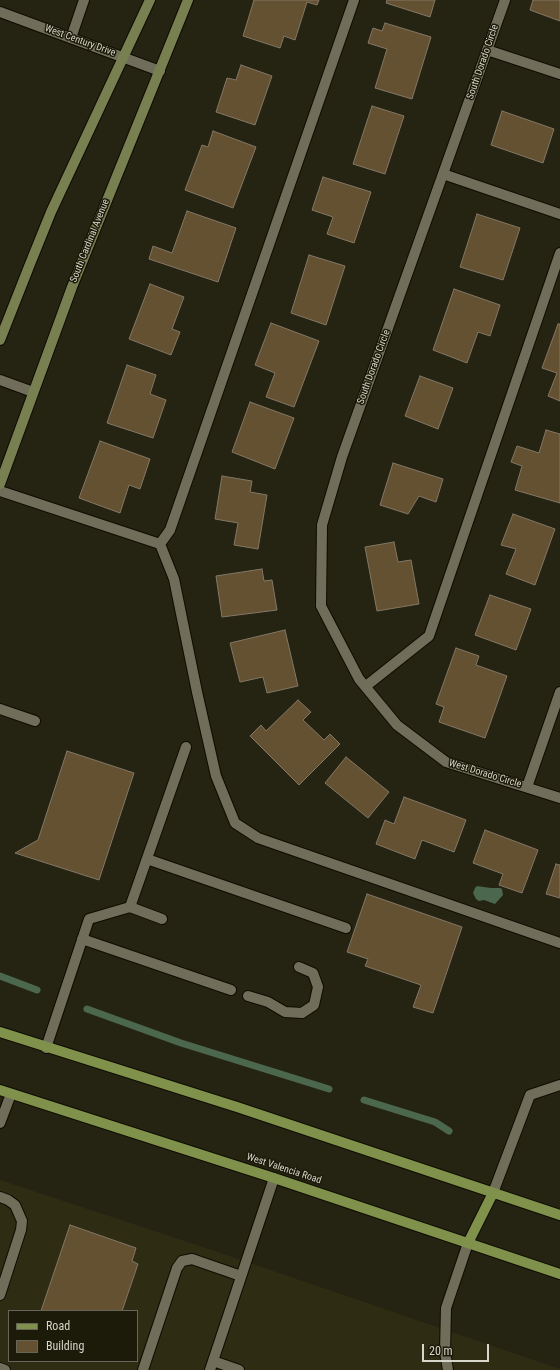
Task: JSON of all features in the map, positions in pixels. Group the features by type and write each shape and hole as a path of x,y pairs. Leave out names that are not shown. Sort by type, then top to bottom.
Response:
{"main road":[{"path":"0,340 51,212 150,0"},
{"name":"South Cardinal Avenue","path":"0,484 72,287 188,0"},
{"path":"0,1032 46,1048 238,1107 560,1215"},
{"name":"West Valencia Road","path":"0,1090 274,1178 560,1274"},
{"path":"468,1243 493,1193"}],"street":[{"path":"71,38 84,0"},
{"path":"160,544 170,530 354,0"},
{"name":"South Dorado Circle","path":"397,725 359,679 321,606 322,525 342,457 504,0"},
{"name":"West Century Drive","path":"0,12 160,71"},
{"path":"487,50 560,74"},
{"path":"443,174 560,214"},
{"path":"366,686 430,636 560,253"},
{"path":"0,380 33,392"},
{"path":"0,491 160,544 174,579 216,776 235,823 258,838 560,943"},
{"path":"527,787 560,692"},
{"path":"0,709 35,721"},
{"name":"West Dorado Circle","path":"397,725 446,762 560,798"},
{"path":"130,907 186,747"},
{"path":"147,859 346,928"},
{"path":"46,1048 89,919 130,907 162,919"},
{"path":"82,939 231,990"},
{"path":"248,996 268,1002 285,1012 302,1013 314,1005 318,987 313,973 299,967"},
{"path":"493,1193 530,1096 560,1085"},
{"path":"0,1124 11,1094"},
{"path":"239,1370 212,1365 274,1178"},
{"path":"0,1197 15,1205 22,1221 21,1230 0,1295"},
{"path":"448,1370 445,1352 446,1308 468,1243"},
{"path":"144,1370 177,1268 182,1261 192,1259 241,1276"},
{"path":"0,1368 5,1370"}],"shaded area":[{"path":"477,886 500,888 502,889 503,895 495,904 484,900 479,901 473,893"},
{"path":"0,1180 212,1250 560,1370 0,1370"}],"building":[{"path":"254,0 319,0 317,5 307,2 295,40 284,36 280,48 243,36"},
{"path":"387,0 435,0 430,17 386,3"},
{"path":"533,0 560,0 560,21 530,10"},
{"path":"385,23 431,37 412,99 375,88 387,49 368,43 373,28 382,31"},
{"path":"241,65 272,76 255,125 216,112 227,78 236,80"},
{"path":"372,106 404,116 385,174 353,164"},
{"path":"502,111 554,129 543,163 491,145"},
{"path":"213,131 256,147 233,208 185,190 202,145 208,147"},
{"path":"323,177 371,192 354,243 327,234 333,217 312,210"},
{"path":"187,211 236,228 218,282 149,259 153,246 172,253"},
{"path":"477,214 520,228 503,280 460,267"},
{"path":"309,255 345,266 326,325 291,313"},
{"path":"150,284 184,297 172,329 180,332 171,355 129,339"},
{"path":"454,289 500,305 490,336 478,332 467,363 433,350"},
{"path":"271,323 319,341 294,407 266,397 275,373 255,365"},
{"path":"558,324 560,324 560,401 548,396 557,373 542,368"},
{"path":"127,365 156,375 150,394 166,400 153,438 107,423"},
{"path":"420,376 453,388 438,429 405,416"},
{"path":"250,402 294,418 275,469 232,452"},
{"path":"546,430 560,434 560,503 515,490 522,466 511,462 517,446 539,453"},
{"path":"100,441 150,459 140,489 129,485 120,513 79,498"},
{"path":"393,463 443,479 436,502 419,496 408,514 380,505"},
{"path":"222,476 252,481 250,492 267,495 258,549 234,545 238,523 215,519"},
{"path":"513,514 555,529 535,585 506,574 516,549 501,545"},
{"path":"394,542 398,562 411,560 419,604 377,611 365,547"},
{"path":"262,569 264,581 272,580 277,610 222,617 216,576"},
{"path":"490,595 531,609 516,650 475,635"},
{"path":"285,630 298,686 267,693 263,677 240,682 230,643"},
{"path":"456,648 479,656 476,665 507,676 485,738 439,722 444,707 436,704"},
{"path":"298,700 311,712 303,720 324,740 330,734 340,744 299,785 250,736 261,725 266,731"},
{"path":"67,751 134,773 99,880 15,853 38,840"},
{"path":"346,757 389,792 368,818 325,783"},
{"path":"404,797 466,820 454,852 422,840 415,859 376,844 385,820 394,824"},
{"path":"485,830 538,850 522,893 499,885 503,874 473,863"},
{"path":"556,864 560,865 560,898 546,894"},
{"path":"367,894 462,927 433,1013 413,1007 421,985 365,966 368,959 347,952"},
{"path":"70,1225 136,1248 132,1261 138,1264 122,1310 41,1310"}],"waterway":[{"path":"0,976 37,990"},
{"path":"87,1009 181,1043 329,1089"},
{"path":"364,1100 435,1122 449,1131"}]}
